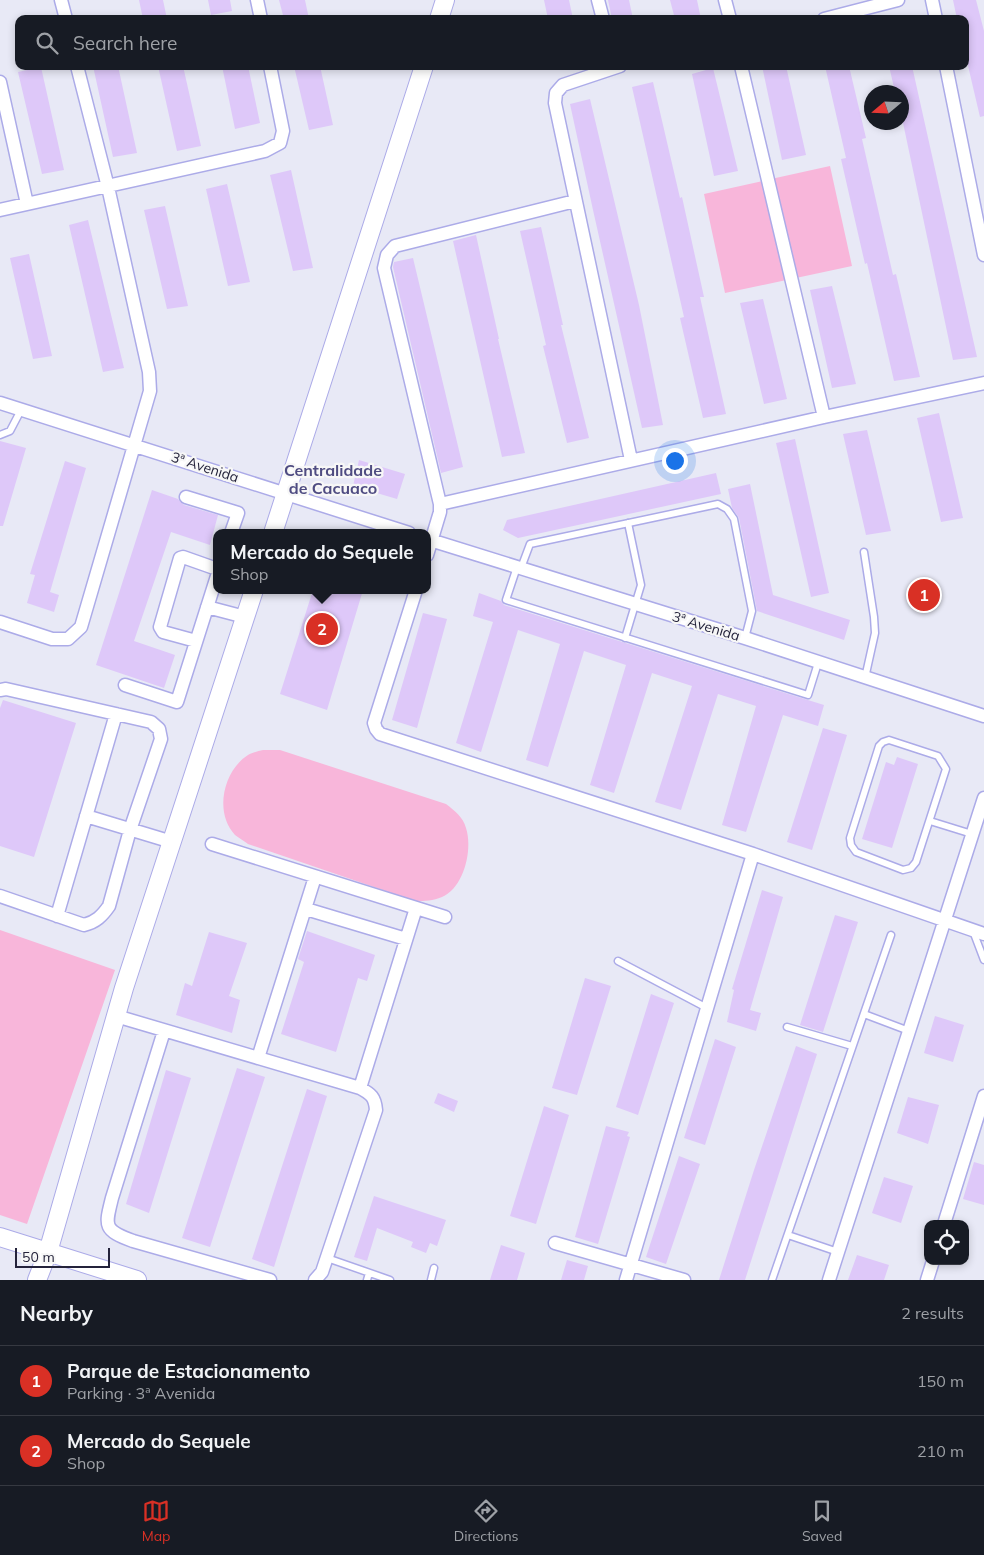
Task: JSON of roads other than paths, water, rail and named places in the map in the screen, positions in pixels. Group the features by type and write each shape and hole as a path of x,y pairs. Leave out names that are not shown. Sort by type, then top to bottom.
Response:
{"street":[{"path":"61,0 65,15"},
{"path":"257,0 260,15"},
{"path":"440,15 445,0"},
{"path":"598,0 602,15"},
{"path":"725,0 729,15"},
{"path":"840,15 898,0"},
{"path":"932,0 935,15"},
{"path":"0,622 52,639 68,639 80,627 150,391 149,372 108,187 78,70"},
{"path":"0,210 265,151 280,143 283,131 271,70"},
{"path":"274,529 423,70"},
{"path":"608,70 563,85 556,93 555,102 631,460"},
{"path":"742,70 824,417"},
{"path":"947,70 984,254"},
{"path":"0,82 27,204"},
{"path":"431,535 440,512 440,504 384,268 387,255 395,246 575,201"},
{"path":"440,504 984,382"},
{"name":"3ª Avenida","path":"0,403 134,444 396,529"},
{"path":"186,497 238,513 232,529"},
{"name":"3ª Avenida","path":"431,541 745,638 984,716"},
{"path":"196,641 163,632 160,627 180,558 183,557 213,568"},
{"path":"125,686 177,702 213,588"},
{"path":"38,1280 48,1252 116,1016 253,594"},
{"path":"415,594 374,723 380,734 753,854 944,922 978,932"},
{"path":"207,607 245,617"},
{"path":"0,690 6,689 151,722 159,729 161,739 130,830 109,906 102,915 94,922 84,924 0,896"},
{"path":"57,916 116,714"},
{"path":"829,1280 984,798"},
{"path":"86,816 172,842"},
{"path":"212,844 445,917"},
{"path":"626,1280 753,854"},
{"path":"258,1058 315,877"},
{"path":"360,1088 416,908"},
{"path":"306,909 406,939"},
{"path":"116,1016 360,1088 371,1094 375,1100 376,1110 322,1272 315,1280"},
{"path":"164,1031 106,1220 116,1235 235,1275 270,1280"},
{"path":"945,1220 984,1096"},
{"path":"0,1236 137,1280"},
{"path":"555,1243 684,1280"},
{"path":"927,1280 932,1265"}],"lane":[{"path":"0,435 10,431 21,410"},
{"path":"745,638 752,611 734,519 727,509 718,504 530,544 506,600 808,695 818,663"},
{"path":"625,638 641,585 628,523"},
{"path":"864,552 875,633 865,678"},
{"path":"889,740 938,756 943,761 946,769 930,820 916,862 911,868 903,870 856,852 851,845 850,838 879,746 883,742 889,740"},
{"path":"930,820 972,834"},
{"path":"978,932 984,960"},
{"path":"772,1280 891,935"},
{"path":"618,960 707,1008"},
{"path":"864,1014 909,1031"},
{"path":"787,1027 852,1046"},
{"path":"788,1234 838,1252"},
{"path":"327,1258 390,1280"},
{"path":"430,1280 434,1268"},
{"path":"367,1280 369,1273"}],"place":[{"name":"Parque de Estacionamento","path":"924,595"},
{"name":"Mercado do Sequele","path":"322,629"}],"district":[{"name":"Centralidade de Cacuaco","path":"333,479"}]}
